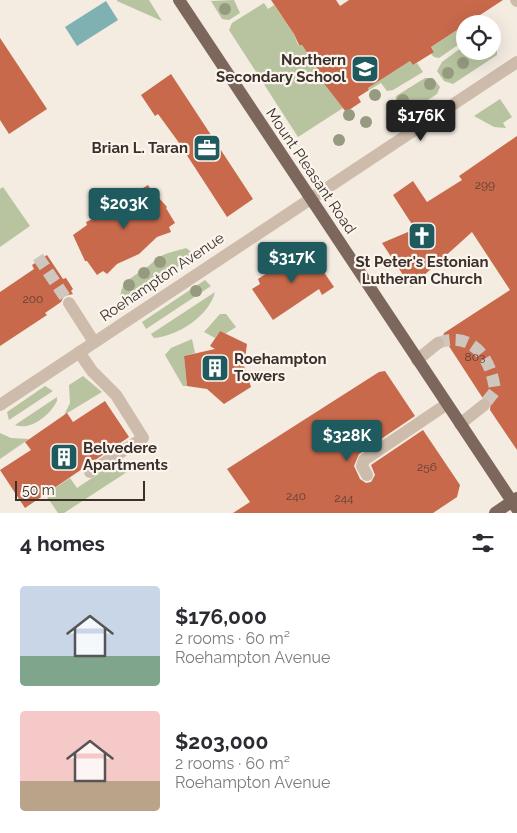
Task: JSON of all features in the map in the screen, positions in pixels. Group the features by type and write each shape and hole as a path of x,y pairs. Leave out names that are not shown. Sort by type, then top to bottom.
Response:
{"main road":[{"name":"Mount Pleasant Road","path":"179,0 310,200 515,503"},
{"path":"495,513 515,503"}],"street":[{"name":"Roehampton Avenue","path":"0,405 517,62"},
{"path":"69,303 94,342"},
{"path":"417,360 438,343"},
{"path":"79,352 92,372 116,395 143,438 90,472"},
{"path":"367,475 362,466 364,460 447,404"},
{"path":"460,424 484,405"}],"green space":[{"path":"149,0 162,21 117,1"},
{"path":"234,0 240,13 229,20 222,19 211,1"},
{"path":"264,3 268,9 274,5 294,34 298,45 302,45 325,80 323,82 343,108 298,137 229,30 232,23"},
{"path":"456,31 456,46 439,58 431,54 434,51 431,47"},
{"path":"456,52 456,60 489,60 453,84 444,81 437,71 442,62"},
{"path":"410,61 413,65 417,63 423,72 393,90 387,91 381,83 369,90 368,88"},
{"path":"425,78 433,78 440,87 437,94 395,122 385,119 395,110 396,96"},
{"path":"500,99 512,117 503,123 506,128 494,127 474,116"},
{"path":"3,187 30,226 0,247 0,189"},
{"path":"186,248 196,255 122,304 121,292 130,279 163,255"},
{"path":"205,280 211,286 146,329 142,322"},
{"path":"215,292 212,301 199,317 182,329 154,338 151,334"},
{"path":"220,314 226,314 236,327 225,334 220,331 215,338 204,332"},
{"path":"192,339 195,353 184,356 187,386 183,386 165,355 171,348"},
{"path":"83,376 102,392 64,415 70,403 69,385"},
{"path":"45,386 53,391 9,420 7,412"},
{"path":"57,397 57,401 50,412 33,424 27,426 15,425"},
{"path":"0,433 11,438 29,439 0,459"},
{"path":"122,458 130,470 64,513 58,513 43,491 49,492 70,478 77,488"}],"water":[{"path":"106,1 118,20 77,46 65,27"}],"building":[{"name":"Northern Secondary School","path":"271,0 336,0 340,6 349,0 503,0 480,15 456,15 456,31 431,47 434,52 413,65 410,61 368,88 369,90 358,97 361,102 346,112 322,81 325,80 302,45 299,45 294,34"},
{"path":"0,38 47,109 9,134 0,120"},
{"path":"171,74 253,199 227,217 177,140 158,114 155,116 141,95"},
{"path":"517,136 517,450 490,410 491,400 482,397 443,337 444,333 510,290 472,232 411,287 382,243 415,229 393,195 413,181 427,202 462,180 459,176"},
{"path":"148,185 157,199 159,198 167,207 175,223 169,227 171,232 157,237 139,254 117,264 107,274 103,271 97,275 87,261 85,261 73,235 87,225 86,222 101,215 109,207 120,203 131,192 133,194"},
{"path":"307,247 334,287 322,295 319,289 273,320 252,289 260,284 258,279"},
{"path":"47,255 63,279 66,278 73,289 71,291 73,294 64,296 61,302 45,313 47,315 0,346 0,292 34,269 32,265"},
{"name":"Roehampton Towers","path":"220,331 247,344 244,366 251,387 224,404 207,389 187,386 184,356 215,349 210,346"},
{"path":"385,371 415,416 359,454 354,466 360,479 366,483 371,482 375,475 371,465 423,430 460,485 457,497 433,513 233,513 250,502 227,469 379,372"},
{"name":"Belvedere Apartments","path":"105,401 129,437 25,508 0,470 31,450 25,442 67,413 73,422"}],"tunnel":[{"path":"38,257 69,303"},
{"path":"438,343 450,340 461,341 470,344 485,358 490,368 495,391 484,405"}],"place":[{"name":"Northern Secondary School","path":"365,69"},
{"name":"Brian L. Taran","path":"207,148"},
{"name":"St Peter's Estonian Lutheran Church","path":"422,236"},
{"name":"Roehampton Towers","path":"215,368"},
{"name":"Belvedere Apartments","path":"64,457"}]}
